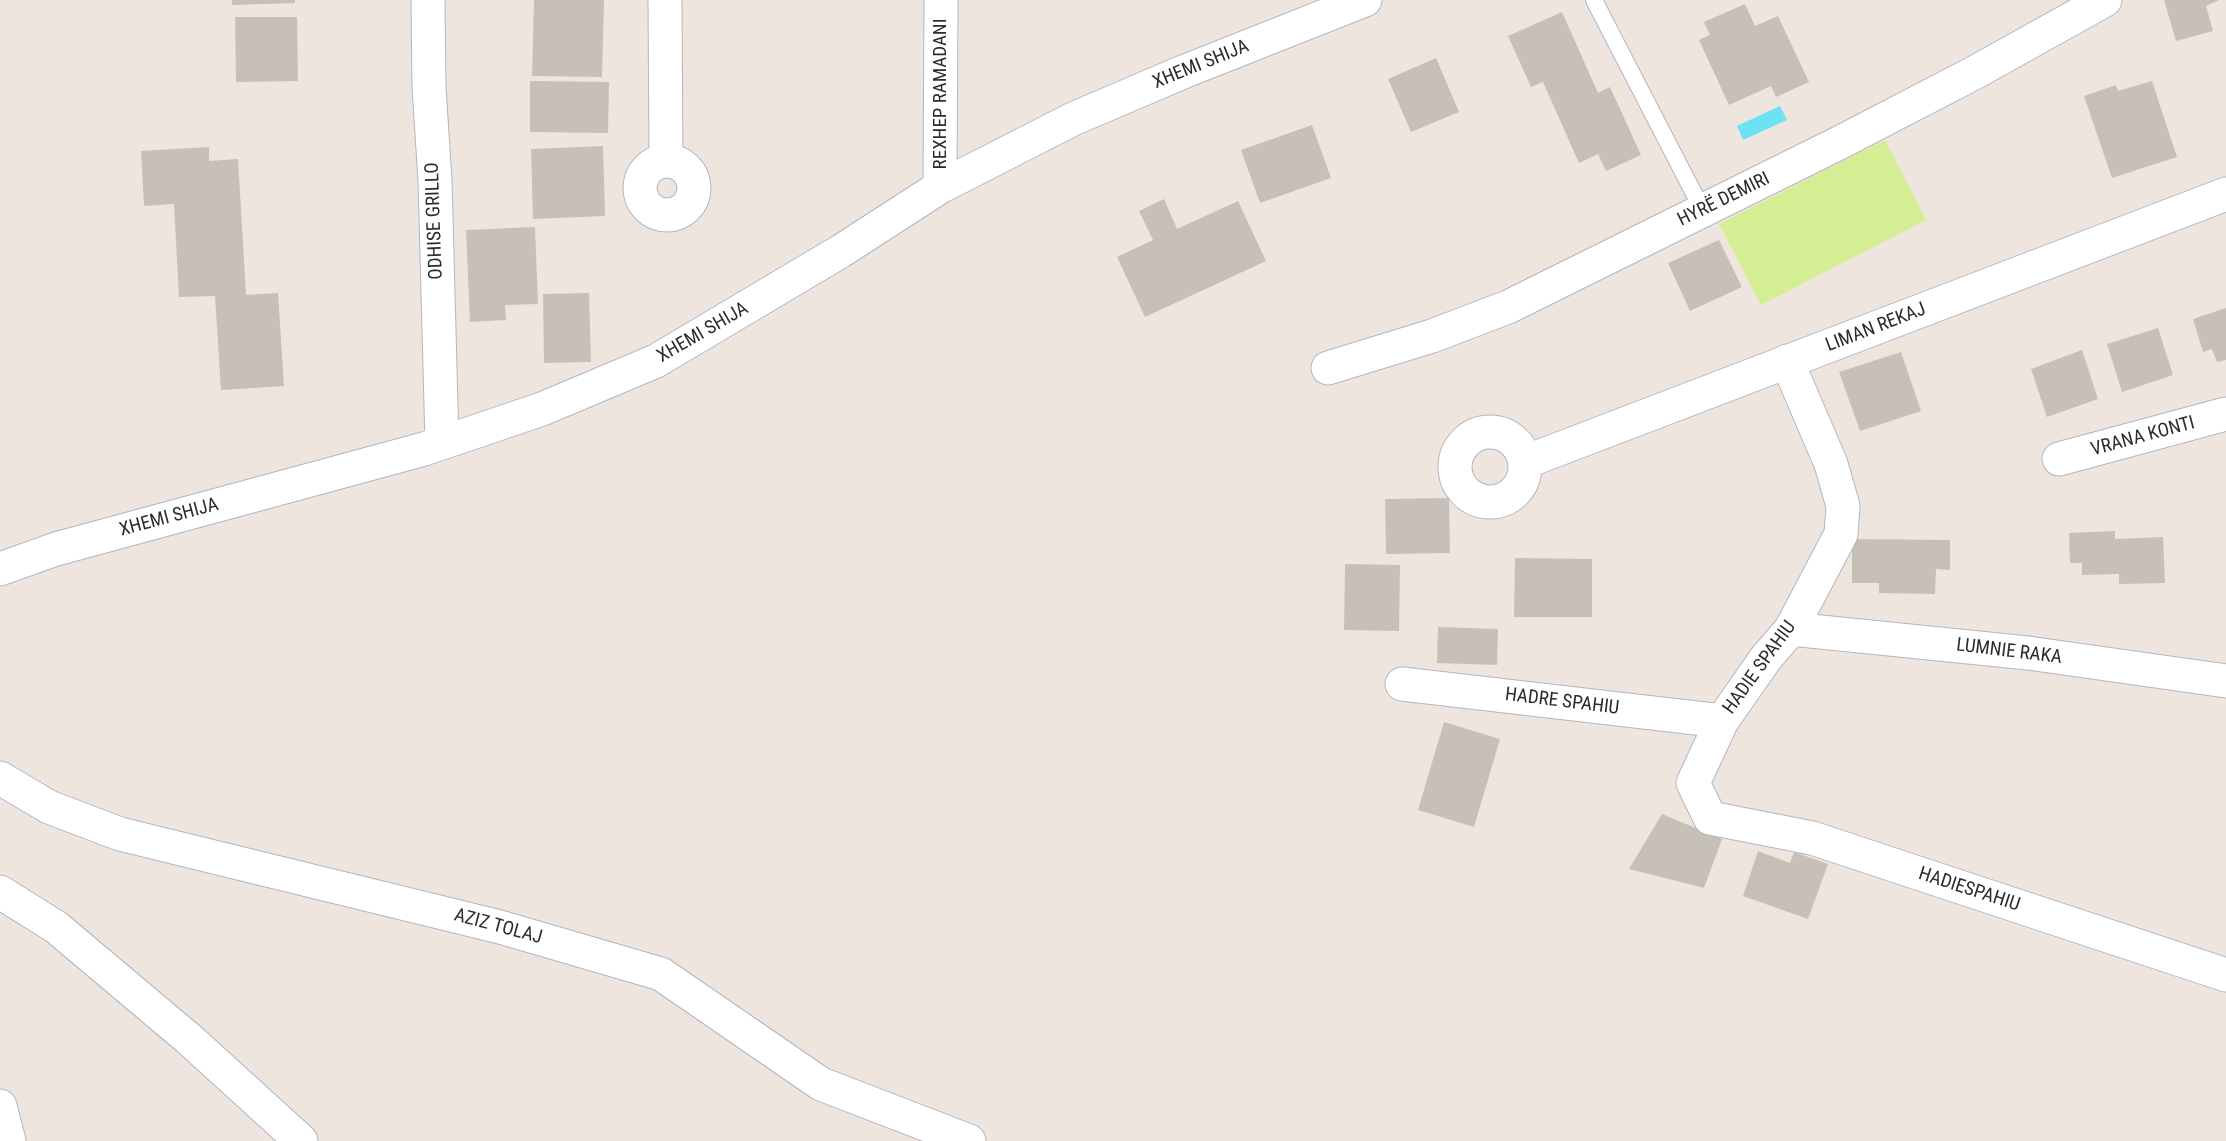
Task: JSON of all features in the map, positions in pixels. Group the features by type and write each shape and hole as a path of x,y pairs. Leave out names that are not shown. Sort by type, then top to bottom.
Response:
{"street":[{"name":"ODHISE GRILLO","path":"428,0 442,442"},
{"path":"665,0 666,160"},
{"name":"REXHEP RAMADANI","path":"940,187 941,0"},
{"name":"XHEMI SHIJA","path":"0,569 56,549 442,442 542,409 656,361 841,251 940,187 1073,119 1183,72 1366,0"},
{"name":"HYRË DEMIRI","path":"1328,368 1432,336 1508,307 1962,80 2105,0"},
{"name":"LIMAN REKAJ","path":"1525,462 2226,194"},
{"name":"HADIE SPAHIU","path":"1710,818 1693,783 1722,721 1791,629 1842,534 1843,506 1830,464 1787,361"},
{"name":"VRANA KONTI","path":"2059,459 2226,414"},
{"name":"LUMNIE RAKA","path":"1791,629 2028,653 2226,681"},
{"name":"HADRE SPAHIU","path":"1402,684 1722,721"},
{"name":"AZIZ TOLAJ","path":"0,778 49,807 120,834 500,927 661,974 821,1084 969,1141"},
{"name":"HADIESPAHIU","path":"1710,818 1812,838 2226,975"},
{"path":"0,892 56,927 189,1039 301,1141"},
{"path":"0,1107 9,1141"}],"lane":[{"path":"1594,0 1703,211"}],"green space":[{"path":"1885,140 1926,220 1761,305 1719,224"}],"water":[{"path":"1780,106 1787,120 1743,140 1737,126"}],"building":[{"path":"232,0 295,0 295,3 232,5"},
{"path":"534,0 604,0 602,77 532,76"},
{"path":"2164,0 2219,0 2206,6 2213,31 2176,41"},
{"path":"1745,4 1755,26 1778,16 1809,82 1776,97 1771,86 1729,105 1699,40 1710,35 1704,22"},
{"path":"1562,12 1598,93 1610,87 1641,155 1606,171 1598,154 1579,163 1543,82 1531,87 1508,36"},
{"path":"235,17 297,17 298,81 236,82"},
{"path":"1436,58 1459,112 1411,132 1388,79"},
{"path":"530,81 609,82 608,133 530,132"},
{"path":"2152,81 2177,157 2112,178 2084,96 2116,85 2118,91"},
{"path":"1312,125 1331,178 1260,203 1241,150"},
{"path":"603,146 605,216 533,219 531,149"},
{"path":"209,147 209,161 238,159 246,295 278,293 284,386 221,390 215,296 179,297 174,204 144,206 141,151"},
{"path":"1164,199 1177,229 1238,201 1266,261 1145,317 1117,257 1153,240 1139,211"},
{"path":"535,227 538,304 505,305 506,320 470,322 466,230"},
{"path":"1719,240 1742,287 1690,311 1668,263"},
{"path":"589,293 591,362 544,363 543,294"},
{"path":"2226,308 2226,360 2217,362 2212,349 2203,352 2193,319"},
{"path":"2158,328 2173,375 2122,392 2107,344"},
{"path":"2082,350 2098,399 2047,417 2031,369"},
{"path":"1901,352 1921,411 1860,431 1839,372"},
{"path":"1449,498 1450,553 1386,554 1385,499"},
{"path":"2115,531 2115,539 2163,537 2165,583 2119,584 2119,574 2082,575 2082,563 2070,563 2069,533"},
{"path":"1852,539 1950,540 1950,570 1936,569 1935,594 1879,593 1879,583 1852,583"},
{"path":"1515,558 1592,559 1592,617 1514,617"},
{"path":"1345,564 1400,565 1399,631 1344,630"},
{"path":"1438,627 1498,629 1497,665 1437,663"},
{"path":"1444,722 1500,739 1474,827 1418,810"},
{"path":"1662,814 1722,839 1704,888 1629,869"},
{"path":"1758,851 1790,863 1794,852 1828,864 1808,919 1743,896"}]}
